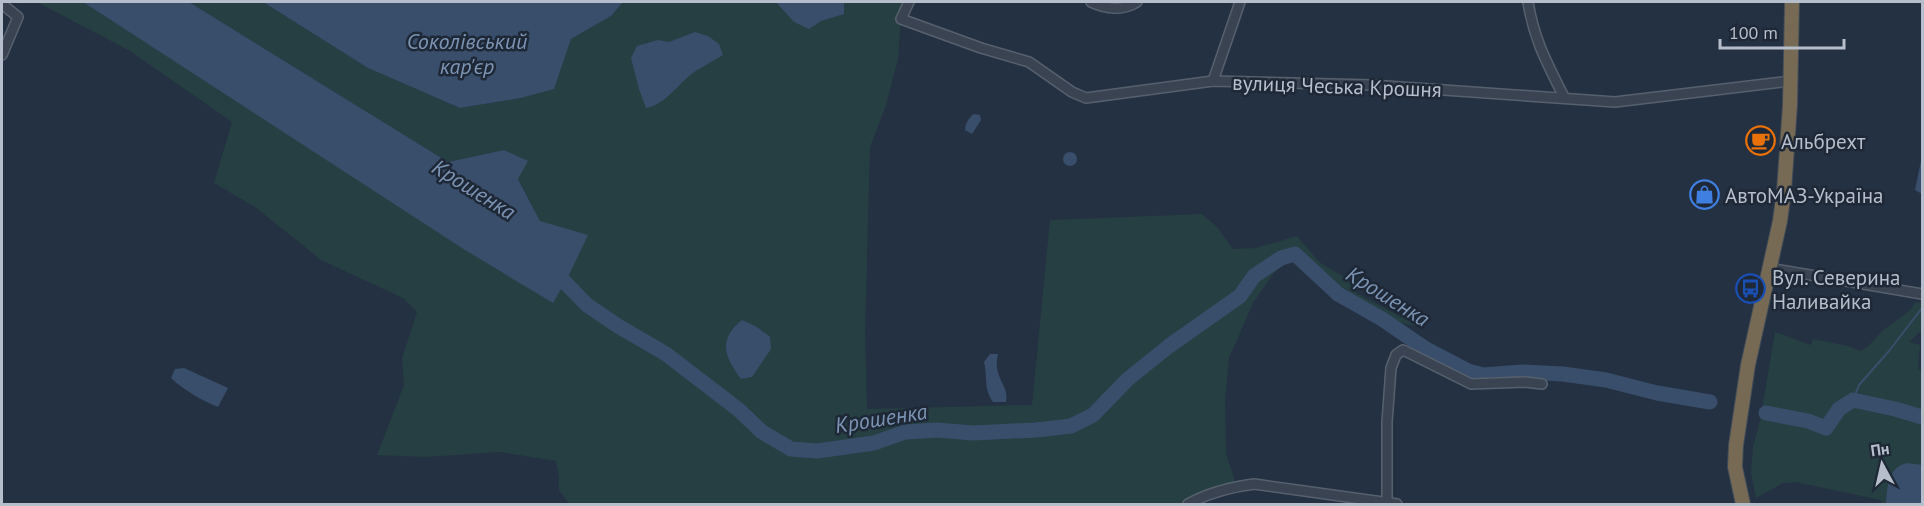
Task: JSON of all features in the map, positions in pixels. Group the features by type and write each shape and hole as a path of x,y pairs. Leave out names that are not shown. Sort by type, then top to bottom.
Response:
{"highway":[{"path":"1743,504 1736,467 1736,446 1748,365 1780,221 1784,191 1791,81 1792,2"}],"street":[{"name":"вулиця Чеська Крошня","path":"909,2 901,19 981,48 1029,62 1072,92 1086,98 1213,81 1372,85 1615,102 1791,81"},
{"path":"1091,2 1103,8 1123,8 1137,2"},
{"path":"1213,81 1240,2"},
{"path":"1528,2 1538,44 1564,97"},
{"path":"2,4 18,17 2,55"},
{"path":"1769,268 1923,294"},
{"path":"1188,504 1203,496 1237,486 1254,484 1390,504 1387,422 1391,368 1396,355 1403,350 1471,384 1525,382 1542,384"}],"green space":[{"path":"37,2 83,2 503,273 540,221 518,178 527,161 504,150 448,162 189,2 263,2 368,68 460,108 521,98 553,89 571,39 611,16 623,2 909,2 901,19 898,59 886,105 870,147 865,332 867,409 1032,405 1050,220 1202,214 1217,227 1233,249 1256,248 1297,236 1319,262 1349,280 1356,293 1420,327 1382,319 1338,294 1295,254 1273,274 1253,303 1229,358 1225,400 1226,454 1237,486 1188,504 569,504 559,490 556,461 500,452 426,457 377,455 404,385 402,358 417,312 403,298 321,260 255,207 214,183 232,122 130,51"},
{"path":"1916,302 1922,303 1922,330 1909,342 1920,345 1918,369 1922,370 1922,504 1881,504 1881,500 1795,482 1783,483 1756,498 1751,473 1753,447 1760,421 1775,332 1811,345 1813,339 1861,351 1886,328 1906,314"}],"water":[{"path":"83,2 189,2 448,162 504,150 528,161 518,179 540,221 588,235 553,303 465,250"},
{"name":"Соколівський кар'єр","path":"263,2 623,2 611,16 571,39 554,89 521,98 460,108 368,68"},
{"path":"776,2 844,2 844,14 821,21 809,29 794,22"},
{"path":"695,32 708,36 719,44 723,55 689,76 664,99 646,108 631,58 637,46 658,40 669,42"},
{"path":"974,114 980,115 981,120 972,134 965,128"},
{"path":"1067,152 1073,152 1077,159 1073,166 1067,166 1063,162 1063,156"},
{"path":"1922,156 1922,194 1915,190"},
{"path":"742,320 757,327 770,337 771,349 752,377 741,379 728,356 726,342 734,327"},
{"path":"990,354 998,354 997,369 1006,391 1006,402 993,402 988,392 984,362"},
{"path":"184,368 228,388 218,407 193,395 171,378 175,369"},
{"path":"1907,463 1922,465 1922,504 1886,504 1892,474 1901,465"}],"waterway":[{"name":"Крошенка","path":"551,268 587,305 666,354 739,410 762,432 791,449 817,451 874,443 905,432 937,430 973,433 1071,426 1093,415 1128,379 1169,346 1240,296 1254,276 1281,258 1295,254 1338,294 1382,319 1426,349 1468,371 1483,375 1522,372 1563,374 1606,380 1657,393 1710,402"},
{"path":"1853,400 1859,385 1922,308"},
{"name":"Крошенка","path":"1766,413 1808,421 1826,428 1839,409 1853,400 1922,417"}],"place":[{"name":"Альбрехт","path":"1760,141"},
{"name":"АвтоМАЗ-Україна","path":"1704,195"},
{"name":"Вул. Северина Наливайка","path":"1751,289"}]}
